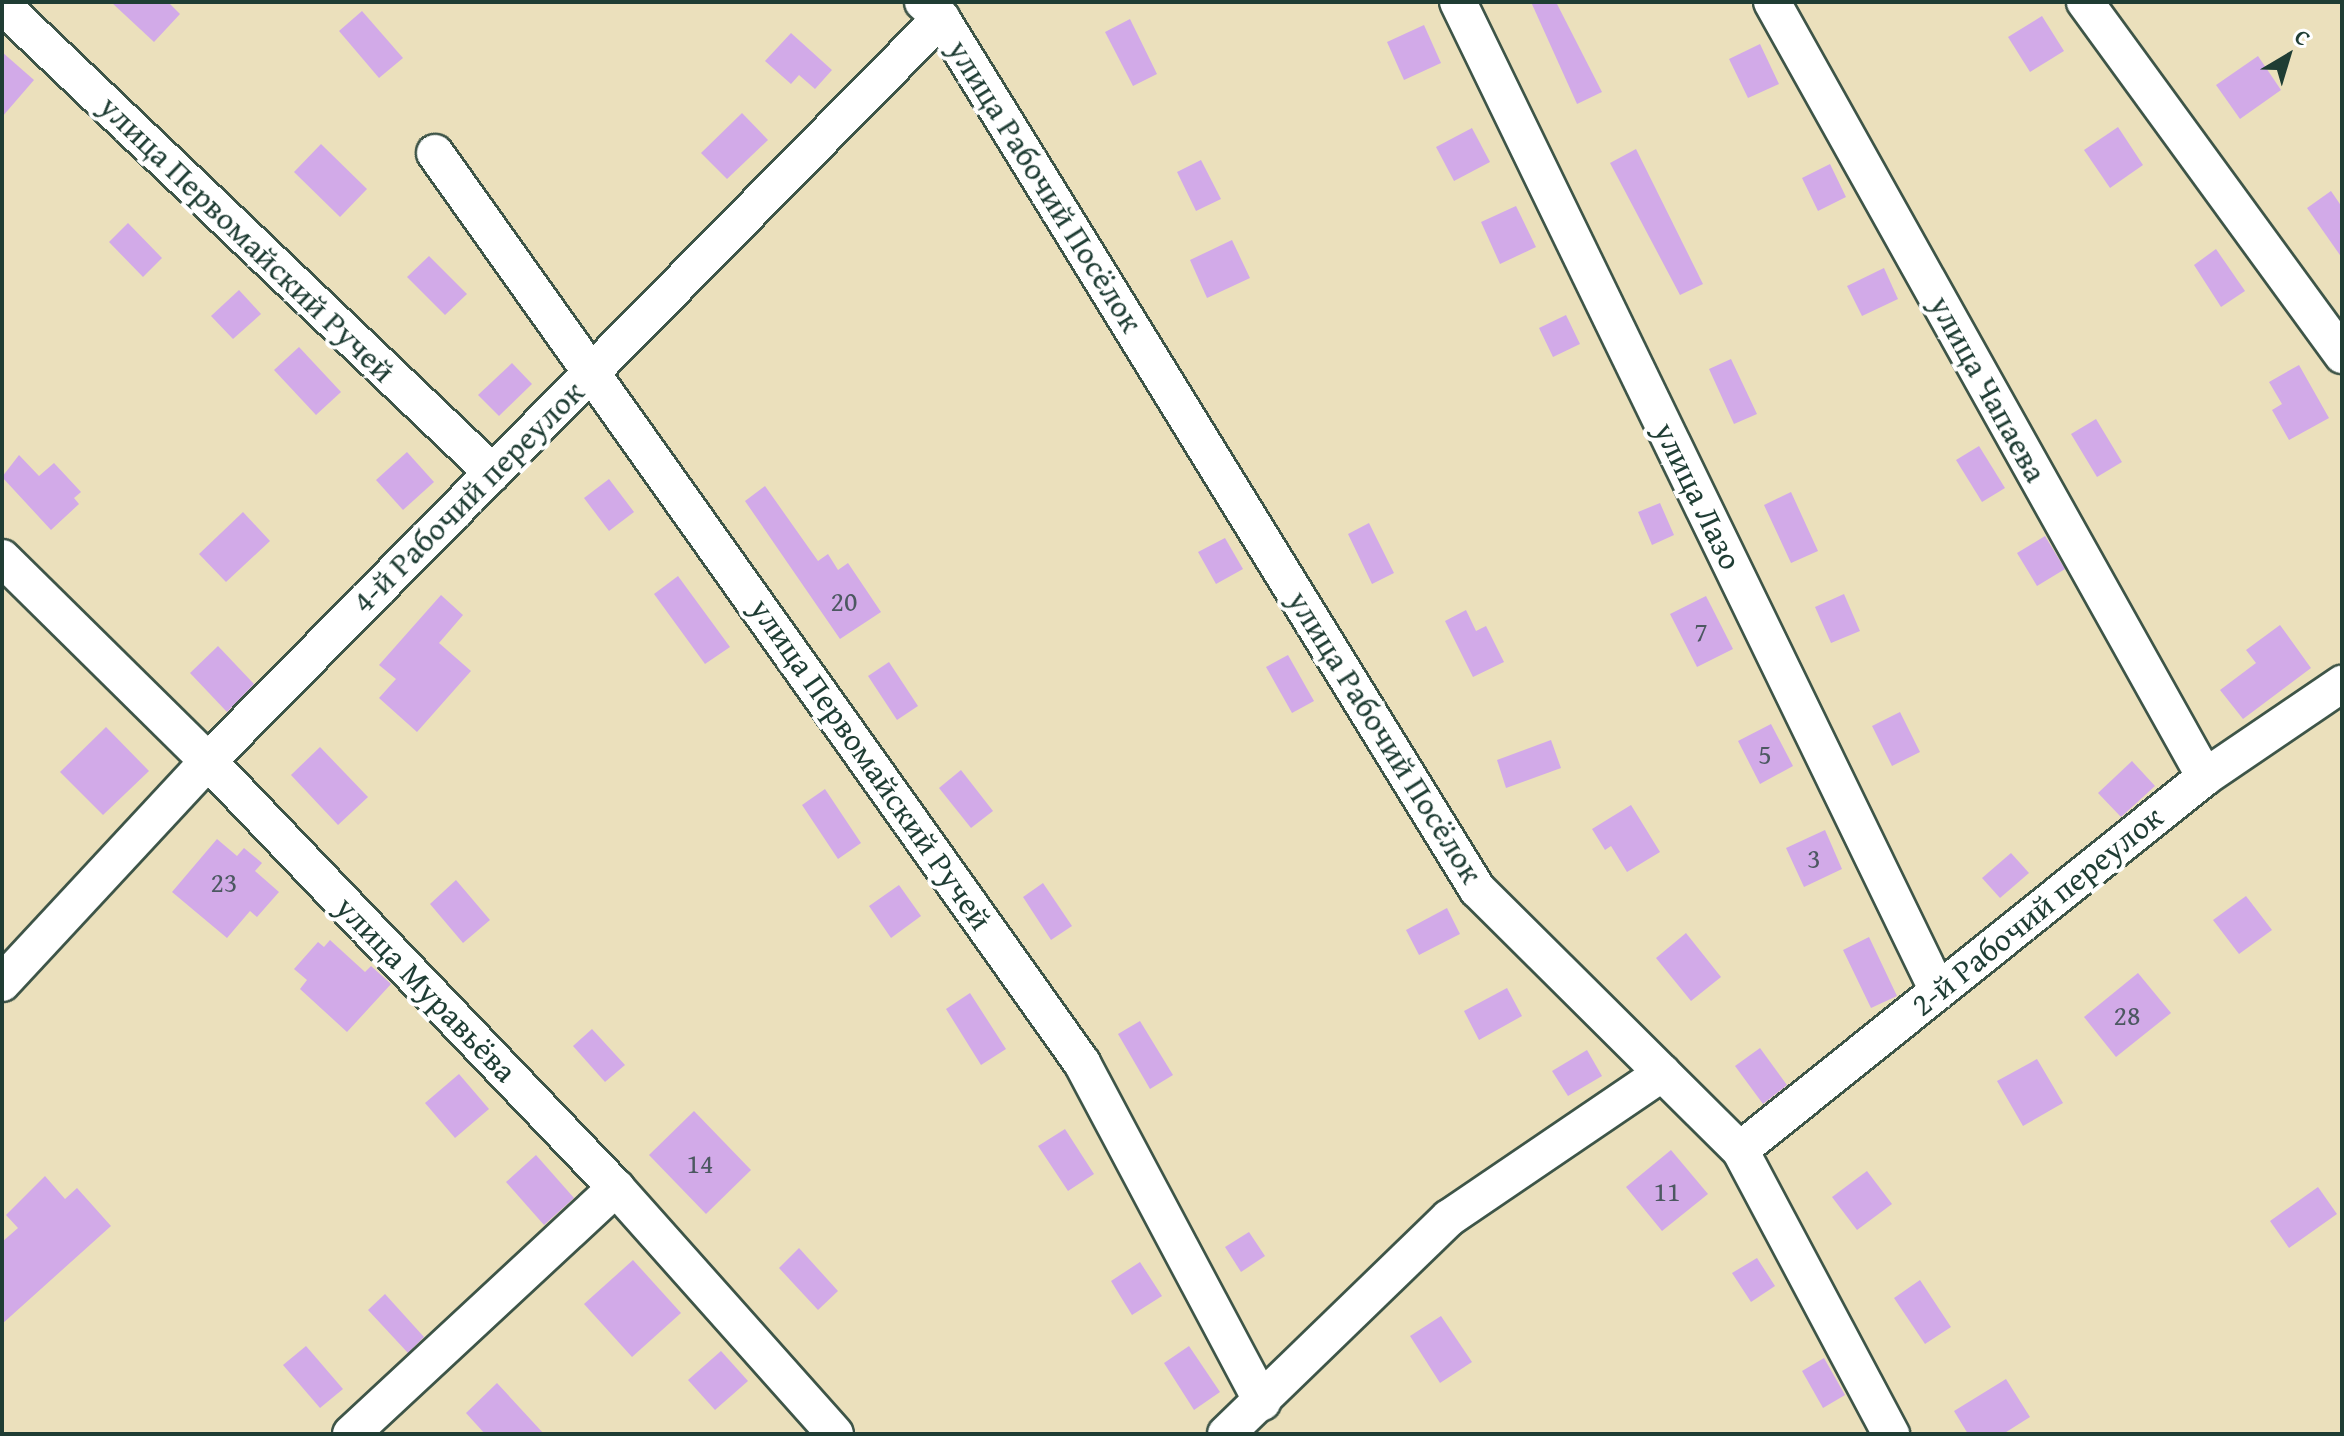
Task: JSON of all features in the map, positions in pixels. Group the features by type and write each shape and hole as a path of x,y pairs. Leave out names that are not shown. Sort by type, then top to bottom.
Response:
{"street":[{"name":"улица Лазо","path":"1458,2 1938,991"},
{"name":"улица Чапаева","path":"1772,2 2205,777"},
{"path":"2085,2 2342,355"},
{"name":"улица Первомайский Ручей","path":"2,5 493,473"},
{"name":"4-й Рабочий переулок","path":"2,983 208,761 594,370 934,7"},
{"name":"улица Рабочий Посёлок","path":"934,7 1477,889 1740,1150 1891,1434"},
{"name":"улица Первомайский Ручей","path":"435,153 594,370 1082,1063 1262,1402"},
{"name":"улица Муравьёва","path":"2,558 208,761 616,1188 835,1434"},
{"name":"2-й Рабочий переулок","path":"1740,1150 2205,777 2342,684"},
{"path":"1226,1434 1449,1218 1662,1073"},
{"path":"351,1434 616,1188"}],"building":[{"path":"111,2 168,2 180,14 154,42"},
{"path":"1531,2 1556,2 1602,92 1577,104"},
{"path":"362,11 403,58 379,78 339,31"},
{"path":"2042,16 2064,51 2030,72 2008,37"},
{"path":"1130,19 1157,74 1133,86 1105,32"},
{"path":"1424,25 1441,63 1404,80 1387,42"},
{"path":"791,33 832,70 815,89 799,75 791,84 765,61"},
{"path":"1760,44 1779,84 1748,98 1729,59"},
{"path":"2,52 34,80 2,117"},
{"path":"2258,56 2281,90 2240,119 2216,85"},
{"path":"742,113 768,140 727,179 701,153"},
{"path":"2118,127 2143,165 2110,188 2084,150"},
{"path":"1472,128 1490,162 1454,181 1436,147"},
{"path":"321,144 367,189 340,217 294,172"},
{"path":"1636,149 1703,284 1680,295 1610,163"},
{"path":"1201,160 1221,199 1196,211 1177,172"},
{"path":"1830,164 1846,197 1818,211 1802,178"},
{"path":"2331,191 2342,207 2342,258 2307,208"},
{"path":"1516,206 1536,247 1500,264 1481,222"},
{"path":"128,223 162,258 143,277 109,242"},
{"path":"1232,240 1250,278 1207,298 1190,260"},
{"path":"2216,249 2245,291 2221,307 2194,265"},
{"path":"429,256 467,294 445,315 407,277"},
{"path":"1884,268 1898,299 1862,316 1847,286"},
{"path":"239,290 261,314 233,339 211,316"},
{"path":"1566,315 1580,344 1553,357 1539,328"},
{"path":"299,347 341,392 316,415 274,370"},
{"path":"1731,359 1757,414 1734,424 1709,369"},
{"path":"512,363 532,384 499,416 478,395"},
{"path":"2299,365 2329,418 2289,440 2272,410 2282,404 2269,382"},
{"path":"2096,419 2122,462 2097,477 2071,434"},
{"path":"1979,446 2005,488 1982,502 1956,460"},
{"path":"407,452 434,482 403,510 376,480"},
{"path":"19,455 39,476 54,463 81,492 74,498 79,504 51,530 2,477"},
{"path":"609,479 634,512 609,531 584,498"},
{"path":"765,486 818,561 828,554 838,570 848,563 881,612 840,639 745,501"},
{"path":"1791,492 1818,551 1791,563 1764,505"},
{"path":"1660,503 1674,535 1652,545 1638,512"},
{"path":"243,512 270,541 226,582 199,554"},
{"path":"1369,523 1394,573 1372,584 1348,534"},
{"path":"2045,536 2065,569 2037,586 2017,553"},
{"path":"1225,538 1243,569 1216,584 1198,552"},
{"path":"678,576 730,647 705,664 654,594"},
{"path":"1844,594 1860,631 1831,643 1815,607"},
{"path":"441,595 463,615 439,643 471,671 417,732 379,698 396,679 379,665"},
{"path":"1706,596 1733,649 1697,667 1670,614"},
{"path":"1466,610 1476,631 1486,626 1504,662 1473,677 1445,621"},
{"path":"2280,625 2311,668 2243,719 2220,690 2256,663 2246,650"},
{"path":"218,646 254,684 227,712 190,673"},
{"path":"1288,655 1314,701 1292,713 1266,667"},
{"path":"889,662 918,706 897,720 868,676"},
{"path":"1900,712 1920,752 1892,766 1872,726"},
{"path":"1771,724 1793,766 1760,784 1738,741"},
{"path":"106,727 149,771 103,815 60,772"},
{"path":"1551,740 1561,768 1506,788 1497,760"},
{"path":"320,747 368,797 338,825 291,775"},
{"path":"2132,761 2155,786 2121,817 2098,793"},
{"path":"961,770 993,811 971,828 939,788"},
{"path":"825,789 861,843 838,859 802,805"},
{"path":"1631,805 1660,852 1627,872 1611,846 1605,850 1592,829"},
{"path":"1825,830 1842,869 1804,887 1786,848"},
{"path":"217,839 237,856 244,848 262,863 255,871 279,892 257,917 250,911 227,938 172,892"},
{"path":"2011,853 2029,873 2000,898 1982,878"},
{"path":"456,880 490,920 463,943 430,904"},
{"path":"1043,883 1072,926 1051,940 1023,897"},
{"path":"899,885 921,916 891,938 869,906"},
{"path":"2246,896 2272,930 2239,954 2213,920"},
{"path":"1447,908 1460,934 1419,955 1406,930"},
{"path":"1686,933 1721,977 1691,1001 1656,958"},
{"path":"1869,937 1897,996 1871,1008 1843,950"},
{"path":"330,940 365,972 371,966 391,984 347,1032 300,989 307,980 294,969 318,942 324,947"},
{"path":"2138,973 2171,1013 2116,1057 2084,1017"},
{"path":"1507,988 1522,1016 1479,1040 1464,1011"},
{"path":"970,993 1006,1049 981,1065 946,1009"},
{"path":"1140,1021 1173,1075 1150,1089 1118,1034"},
{"path":"592,1029 625,1065 605,1082 573,1046"},
{"path":"1760,1048 1787,1085 1763,1104 1735,1066"},
{"path":"1587,1050 1602,1076 1568,1096 1552,1071"},
{"path":"2037,1059 2063,1103 2023,1126 1997,1081"},
{"path":"459,1074 489,1109 455,1138 425,1103"},
{"path":"694,1111 751,1170 706,1214 649,1155"},
{"path":"1065,1129 1094,1174 1068,1191 1038,1146"},
{"path":"1671,1150 1708,1194 1662,1231 1626,1187"},
{"path":"536,1155 574,1198 544,1225 506,1182"},
{"path":"1867,1171 1892,1204 1857,1230 1832,1197"},
{"path":"45,1176 65,1199 77,1188 111,1226 2,1324 2,1242 18,1228 6,1215"},
{"path":"2318,1187 2337,1214 2289,1248 2270,1221"},
{"path":"1249,1232 1265,1256 1241,1272 1225,1247"},
{"path":"799,1248 838,1291 818,1310 779,1268"},
{"path":"1757,1258 1775,1286 1751,1302 1732,1273"},
{"path":"633,1260 681,1313 632,1357 584,1304"},
{"path":"1140,1262 1162,1296 1132,1315 1111,1281"},
{"path":"1920,1280 1951,1327 1925,1344 1894,1298"},
{"path":"385,1294 424,1337 408,1353 368,1310"},
{"path":"1441,1316 1472,1362 1440,1383 1410,1336"},
{"path":"306,1346 343,1389 320,1408 283,1365"},
{"path":"1189,1346 1220,1392 1194,1410 1164,1363"},
{"path":"721,1351 748,1381 715,1410 688,1380"},
{"path":"1824,1358 1845,1395 1823,1408 1802,1371"},
{"path":"2006,1379 2030,1417 2003,1434 1968,1434 1954,1411"},
{"path":"497,1383 544,1434 485,1434 466,1413"}]}
